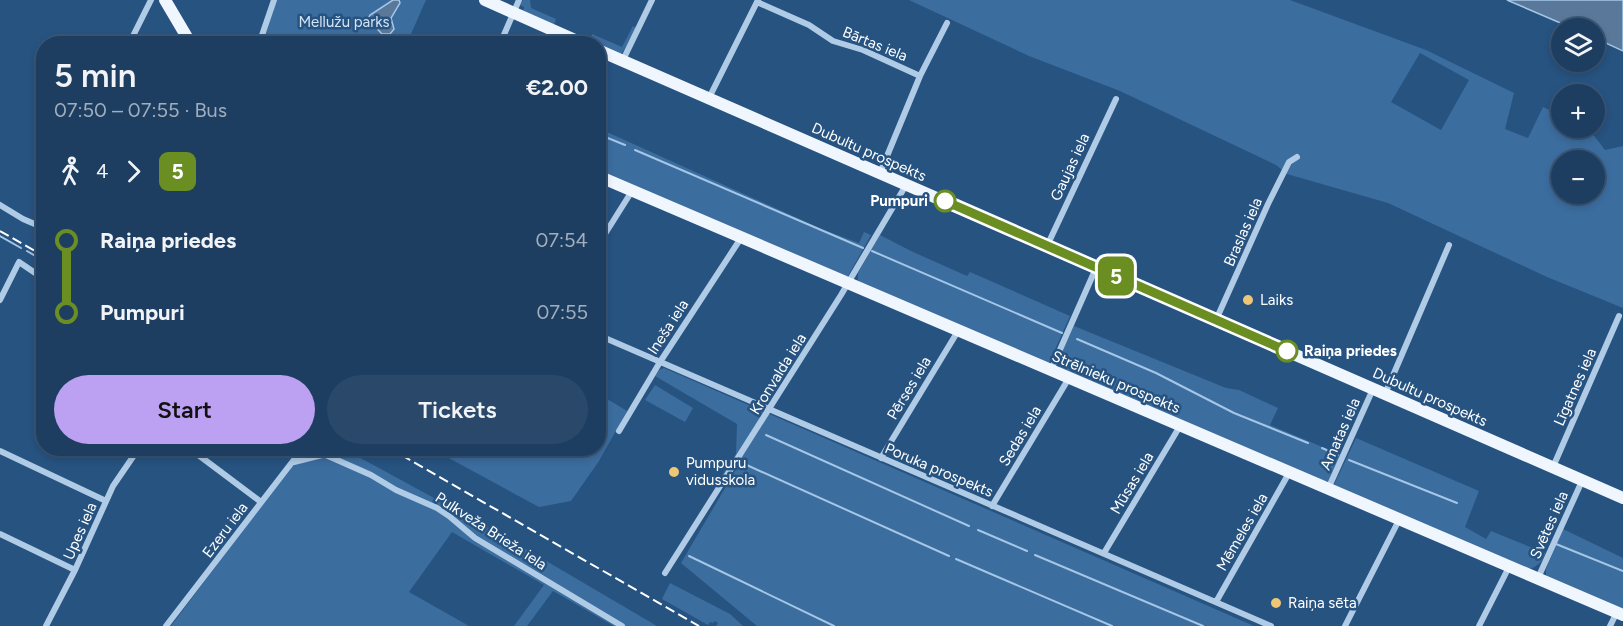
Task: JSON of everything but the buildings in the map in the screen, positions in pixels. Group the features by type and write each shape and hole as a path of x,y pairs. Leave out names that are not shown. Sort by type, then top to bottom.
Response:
{"main road":[{"path":"165,0 186,36"},
{"path":"485,0 566,36"},
{"name":"Dubultu prospekts","path":"606,53 1623,498"},
{"name":"Strēlnieku prospekts","path":"606,180 1620,614"}],"street":[{"path":"133,36 151,0"},
{"path":"262,36 274,0"},
{"path":"504,36 519,0"},
{"path":"623,60 652,0"},
{"path":"709,98 757,1"},
{"name":"Bārtas iela","path":"757,1 809,25 833,41 863,50 920,76"},
{"path":"880,173 920,76 947,23"},
{"name":"Gaujas iela","path":"1047,246 1116,99"},
{"name":"Braslas iela","path":"1216,320 1268,204 1290,162 1297,157"},
{"name":"Kronvalda iela","path":"665,573 848,283 906,184"},
{"path":"606,232 632,191"},
{"path":"0,205 36,225"},
{"name":"Ineša iela","path":"619,431 660,362 741,238"},
{"name":"Amatas iela","path":"1328,490 1379,391 1449,245"},
{"path":"0,300 19,261 36,273"},
{"path":"1051,370 1096,268"},
{"name":"Līgatnes iela","path":"1553,467 1619,316"},
{"name":"Pērses iela","path":"881,458 958,331"},
{"name":"Poruka prospekts","path":"606,338 1271,626"},
{"name":"Sedas iela","path":"992,506 1069,378"},
{"name":"Mūsas iela","path":"1104,553 1180,426"},
{"path":"0,451 106,501"},
{"name":"Upes iela","path":"46,626 75,570 119,474 133,456"},
{"path":"200,456 261,502"},
{"name":"Ezeru iela","path":"166,626 297,456"},
{"path":"292,463 318,456"},
{"name":"Pulkveža Brieža iela","path":"324,456 371,475 396,490 437,508 475,538 622,626"},
{"name":"Mēmeles iela","path":"1216,602 1289,473"},
{"name":"Svētes iela","path":"1537,579 1582,480"},
{"path":"1345,626 1399,520"},
{"path":"0,534 75,570"},
{"path":"1479,626 1509,567"},
{"path":"1610,626 1620,614"}],"green space":[{"name":"Mellužu parks","path":"277,0 426,0 410,36 265,36"},
{"path":"523,0 530,0 531,8 556,19 553,27 523,12 524,7 520,5"},
{"path":"909,0 1290,0 1426,50 1514,93 1505,129 1528,138 1543,107 1551,111 1551,138 1596,138 1605,150 1623,146 1623,308 1547,277 1388,203 1287,174 1276,165 1120,91 1029,56","holes":["1420,53 1469,80 1441,130 1391,102"]},
{"path":"633,26 636,28 621,54 606,49 606,40 622,47"},
{"path":"606,132 824,230 859,243 864,232 871,235 848,276 606,176"},
{"path":"880,235 967,276 970,272 1070,316 1049,363 861,285 858,273"},
{"path":"1074,326 1226,388 1239,390 1278,408 1270,425 1339,454 1328,482 1324,484 1061,371 1059,359"},
{"path":"664,368 1254,626 757,626 681,563 738,466 735,460 721,477 736,454 737,424 655,376 659,370"},
{"path":"655,385 693,408 685,422 645,400"},
{"path":"606,398 627,411 606,448"},
{"path":"1356,438 1479,491 1465,527 1486,539 1491,531 1545,553 1542,560 1525,570 1334,485"},
{"path":"302,456 357,456 502,535 657,626 614,626 553,591 527,626 514,626 544,585 452,532 409,592 469,626 171,626 288,470"},
{"path":"445,456 602,456 571,501 539,507"},
{"path":"1563,529 1623,558 1623,611 1551,581 1546,575 1546,569"},
{"path":"670,583 730,614 743,626 716,626 718,623 715,621 708,625 662,599"}],"shaded area":[{"path":"393,0 399,0 400,3 391,18 394,29 390,34 382,34 368,19 370,15"},
{"path":"1507,0 1623,0 1623,51 1605,43 1605,18 1551,19"}],"waterway":[{"path":"606,137 625,145"},
{"path":"635,150 863,248"},
{"path":"0,236 21,248"},
{"path":"27,251 36,256"},
{"path":"872,251 1062,333"},
{"path":"1077,339 1156,373 1234,413 1308,443"},
{"path":"766,435 969,526"},
{"path":"1322,448 1338,455"},
{"path":"1349,460 1457,503"},
{"path":"740,462 949,556"},
{"path":"978,530 1027,551"},
{"path":"1556,544 1623,571"},
{"path":"1035,555 1203,626"},
{"path":"689,556 834,626"},
{"path":"956,559 1112,626"}],"railway":[{"path":"0,231 36,251"},
{"path":"403,456 699,626"}],"bus line":[{"name":"5","path":"945,201 1287,351"}],"place":[{"name":"Pumpuri","path":"945,201"},
{"name":"Laiks","path":"1248,300"},
{"name":"Raiņa priedes","path":"1287,351"},
{"name":"Pumpuru vidusskola","path":"674,472"},
{"name":"Raiņa sēta","path":"1276,603"}]}
